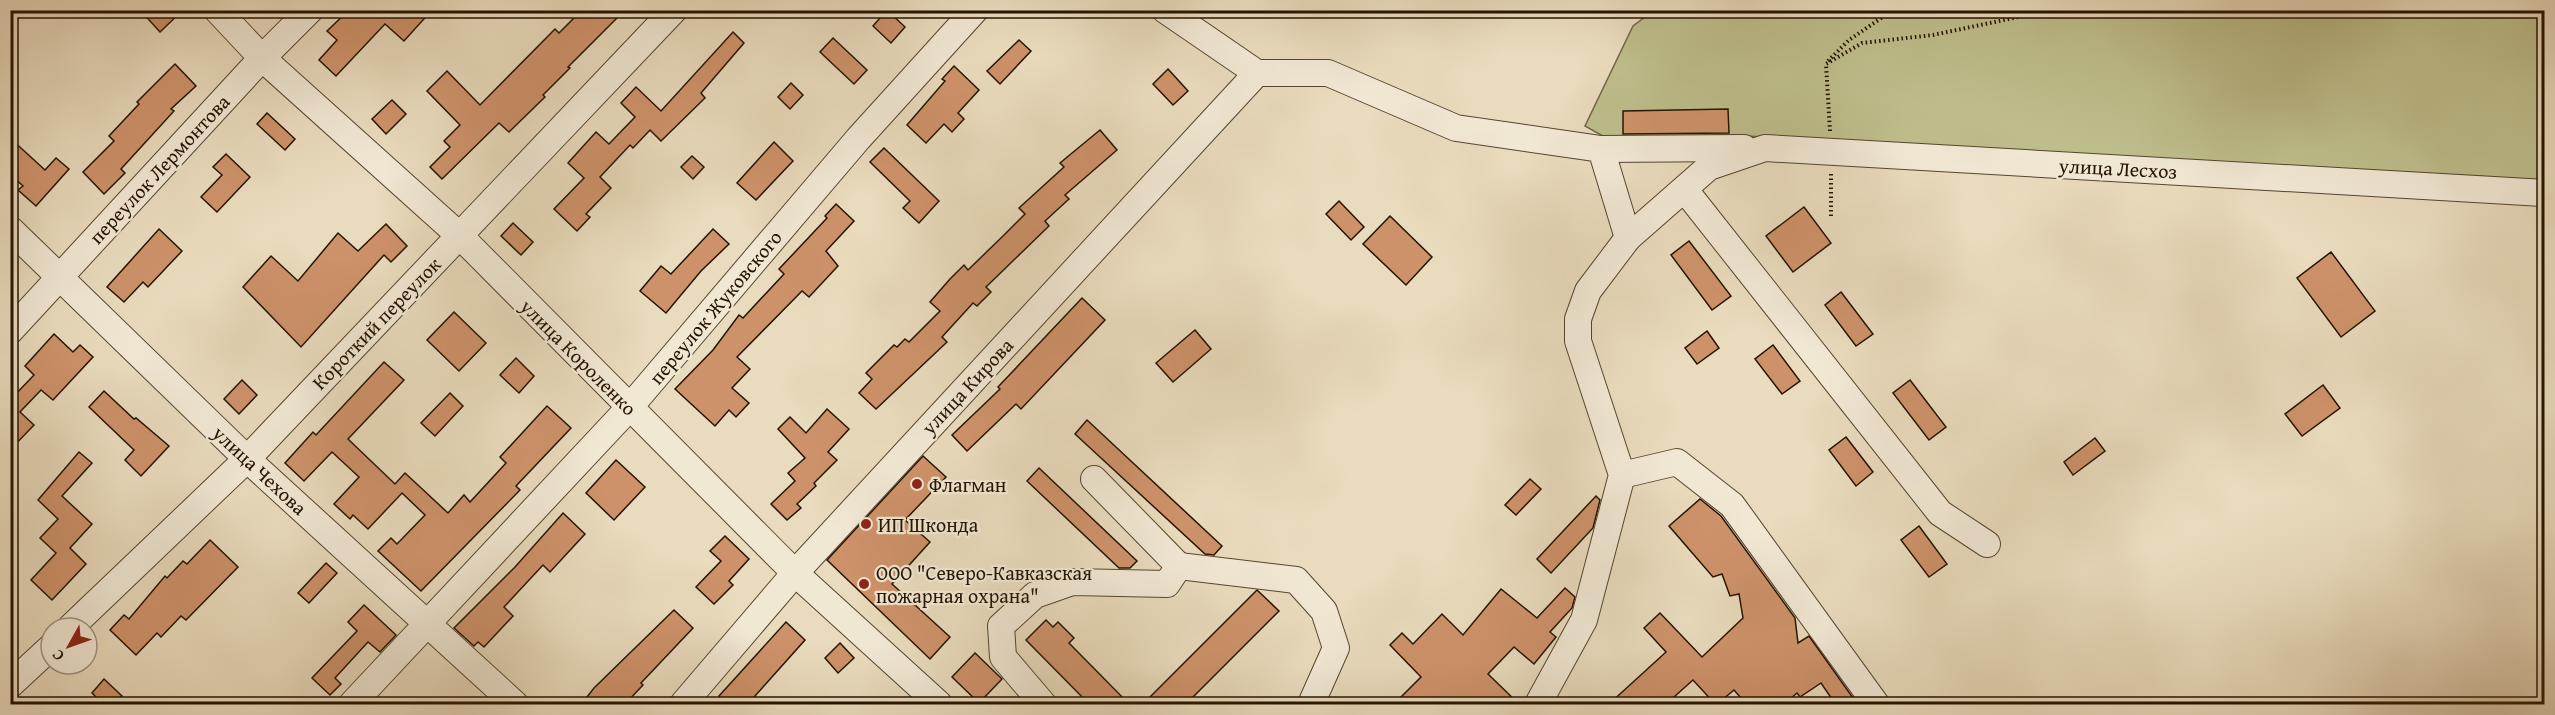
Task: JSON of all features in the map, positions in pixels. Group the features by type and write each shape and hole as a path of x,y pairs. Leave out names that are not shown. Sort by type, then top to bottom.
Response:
{"street":[{"name":"улица Короленко","path":"217,10 262,58 460,236 795,573 932,702"},
{"name":"переулок Лермонтова","path":"10,331 262,58 310,10"},
{"name":"Короткий переулок","path":"83,616 247,459 674,10"},
{"name":"переулок Жуковского","path":"352,705 629,408 858,139 975,10"},
{"path":"1166,10 1257,73 1328,73 1456,128 1601,149 1765,148"},
{"name":"улица Кирова","path":"683,705 795,573 1257,73"},
{"name":"улица Лесхоз","path":"1622,475 1578,341 1578,319 1588,291 1628,238 1709,167 1765,148 2544,193"},
{"path":"1601,149 1628,238"},
{"path":"1691,183 1940,513 1987,544"},
{"name":"улица Чехова","path":"10,229 247,459 515,705"},
{"path":"1538,705 1584,620 1622,475 1677,462 1732,505 1876,705"},
{"path":"1094,479 1179,566 1296,580 1323,611 1336,648 1311,705"},
{"path":"1043,705 1003,657 1001,626 1035,595 1072,582 1167,584 1179,566"},
{"path":"10,685 39,658"}],"path":[{"path":"1831,216 1831,152 1826,64 1848,39 1893,10"},
{"path":"1826,64 1862,43 1933,35 2051,10"}],"green space":[{"path":"1653,11 2544,11 2544,180 1729,135 1608,139 1585,126 1633,26"}],"building":[{"path":"140,10 183,10 160,32"},
{"path":"349,10 432,10 404,41 385,24 336,76 319,60 337,40 327,31"},
{"path":"582,10 625,10 568,67 570,68 543,95 545,97 509,132 499,123 442,179 430,167 450,147 444,141 460,125 427,91 447,71 480,105 555,29 559,33"},
{"path":"887,10 905,27 891,43 873,26"},
{"path":"733,32 744,43 701,93 705,98 661,141 650,130 633,148 630,145 600,177 611,188 586,214 590,217 577,231 554,209 584,178 568,163 596,132 609,144 635,117 621,103 636,87 661,111"},
{"path":"833,38 867,70 854,84 820,52"},
{"path":"1019,40 1031,51 1000,84 987,71"},
{"path":"175,64 196,86 171,109 174,111 121,169 125,173 104,194 83,172 114,141 109,136 139,104 137,102"},
{"path":"954,66 979,90 958,113 964,119 952,132 944,124 926,143 907,125 945,81 942,79"},
{"path":"1168,69 1188,91 1173,105 1153,84"},
{"path":"791,83 803,95 790,109 778,97"},
{"path":"392,100 406,114 386,134 372,119"},
{"path":"1728,109 1729,133 1623,134 1623,111"},
{"path":"267,113 295,139 285,150 257,124"},
{"path":"1100,130 1117,150 1065,195 1069,199 1045,221 1049,226 986,287 991,292 977,306 973,303 942,337 947,342 876,409 859,393 872,379 866,373 894,345 897,347 905,339 909,342 940,311 930,302 950,279 964,265 968,270 1003,236 1025,214 1019,208 1064,167 1060,163"},
{"path":"10,138 45,170 56,158 69,169 36,206 18,190 23,186 10,174"},
{"path":"774,142 793,161 756,200 737,183"},
{"path":"884,148 939,201 919,223 903,208 910,201 870,162"},
{"path":"226,154 250,177 217,212 201,197 222,175 213,167"},
{"path":"692,156 704,167 693,179 681,167"},
{"path":"1339,201 1364,227 1351,240 1326,214"},
{"path":"836,204 854,221 826,251 838,266 809,297 802,291 737,357 750,369 732,388 749,403 736,417 729,410 715,426 675,389 713,350 739,315 743,318 784,274 779,269 827,218 825,216"},
{"path":"1804,207 1831,243 1793,272 1766,236"},
{"path":"1390,216 1432,257 1406,285 1363,244"},
{"path":"513,223 533,242 521,255 501,236"},
{"path":"386,224 407,246 391,262 384,255 301,347 243,287 271,256 298,281 338,233 358,251"},
{"path":"159,229 182,251 148,287 143,282 124,302 107,287"},
{"path":"713,229 729,244 701,271 666,313 640,291 661,266 671,274"},
{"path":"1689,241 1731,296 1712,310 1671,255"},
{"path":"2331,252 2375,311 2341,337 2297,278"},
{"path":"1841,292 1873,334 1856,346 1825,305"},
{"path":"1082,298 1105,320 1021,409 1016,404 967,451 952,435 1000,389 998,387"},
{"path":"454,312 486,343 459,371 427,340"},
{"path":"1195,330 1211,349 1173,382 1156,363"},
{"path":"1707,331 1719,348 1697,364 1685,348"},
{"path":"54,334 73,352 80,345 93,357 53,400 41,390 20,412 34,425 10,450 10,400 34,375 25,366"},
{"path":"1773,345 1800,381 1782,394 1755,359"},
{"path":"516,358 534,376 519,393 500,375"},
{"path":"384,362 404,380 348,439 395,484 405,473 448,513 464,495 470,502 506,463 500,457 547,406 571,428 516,486 520,490 421,591 378,551 391,538 397,544 425,515 402,493 368,529 353,515 350,519 334,504 359,477 332,452 304,481 285,463 313,432 316,435"},
{"path":"242,380 257,395 239,414 224,399"},
{"path":"1910,380 1946,427 1929,440 1893,393"},
{"path":"2323,385 2340,408 2302,436 2285,414"},
{"path":"104,391 134,419 136,418 169,446 141,476 125,460 134,450 89,407"},
{"path":"450,393 463,406 435,436 421,423"},
{"path":"827,409 849,429 828,452 837,460 814,483 816,486 797,504 801,508 787,520 771,504 795,481 788,473 805,458 778,429 790,417 806,433"},
{"path":"1087,420 1222,546 1214,555 1205,554 1075,434"},
{"path":"1846,437 1873,472 1856,486 1829,450"},
{"path":"2095,438 2105,451 2073,475 2064,462"},
{"path":"79,452 92,463 62,496 92,524 70,548 86,564 52,600 31,580 56,553 40,538 58,519 38,500"},
{"path":"923,456 946,477 905,520 930,542 892,584 950,637 930,659 827,560"},
{"path":"616,460 645,487 614,520 586,493"},
{"path":"1039,468 1137,561 1130,568 1119,568 1027,481"},
{"path":"1530,479 1541,489 1516,515 1505,505"},
{"path":"1596,496 1600,500 1593,528 1551,573 1537,559"},
{"path":"1700,499 1721,516 1795,618 1798,643 1809,636 1858,705 1836,705 1821,683 1800,697 1797,693 1783,705 1747,705 1734,690 1716,705 1693,680 1665,705 1608,705 1666,652 1644,628 1660,613 1702,657 1743,618 1739,594 1730,596 1722,574 1713,577 1669,526"},
{"path":"563,513 585,534 550,572 543,565 504,607 513,616 484,647 478,642 474,646 454,628 515,567"},
{"path":"1919,526 1947,564 1929,577 1901,540"},
{"path":"725,536 749,559 729,581 733,585 714,604 696,587 721,561 710,551"},
{"path":"210,540 238,567 186,620 181,616 161,637 157,633 136,655 110,630 124,615 129,619 165,576 167,578 183,561 187,564"},
{"path":"326,563 337,573 309,603 298,593"},
{"path":"1565,588 1575,597 1572,608 1550,632 1556,637 1534,664 1514,647 1488,674 1520,705 1393,705 1421,677 1390,645 1402,633 1413,644 1442,614 1463,635 1501,589 1537,618"},
{"path":"1257,590 1279,611 1185,705 1142,705"},
{"path":"364,605 396,635 380,652 368,642 335,678 341,684 330,695 312,678 357,631 348,622"},
{"path":"674,610 693,628 641,683 643,685 624,705 595,705 587,697 594,688"},
{"path":"1046,620 1053,627 1058,622 1074,638 1069,643 1130,705 1090,705 1026,640"},
{"path":"786,622 805,640 747,705 728,705 719,696"},
{"path":"840,643 854,658 838,673 825,658"},
{"path":"975,653 1002,679 979,703 952,677"},
{"path":"104,679 122,696 114,705 104,705 92,693"}],"place":[{"name":"Флагман","path":"917,484"},
{"name":"ИП Шконда","path":"866,524"},
{"name":"ООО \"Северо-Кавказская пожарная охрана\"","path":"864,584"}]}
